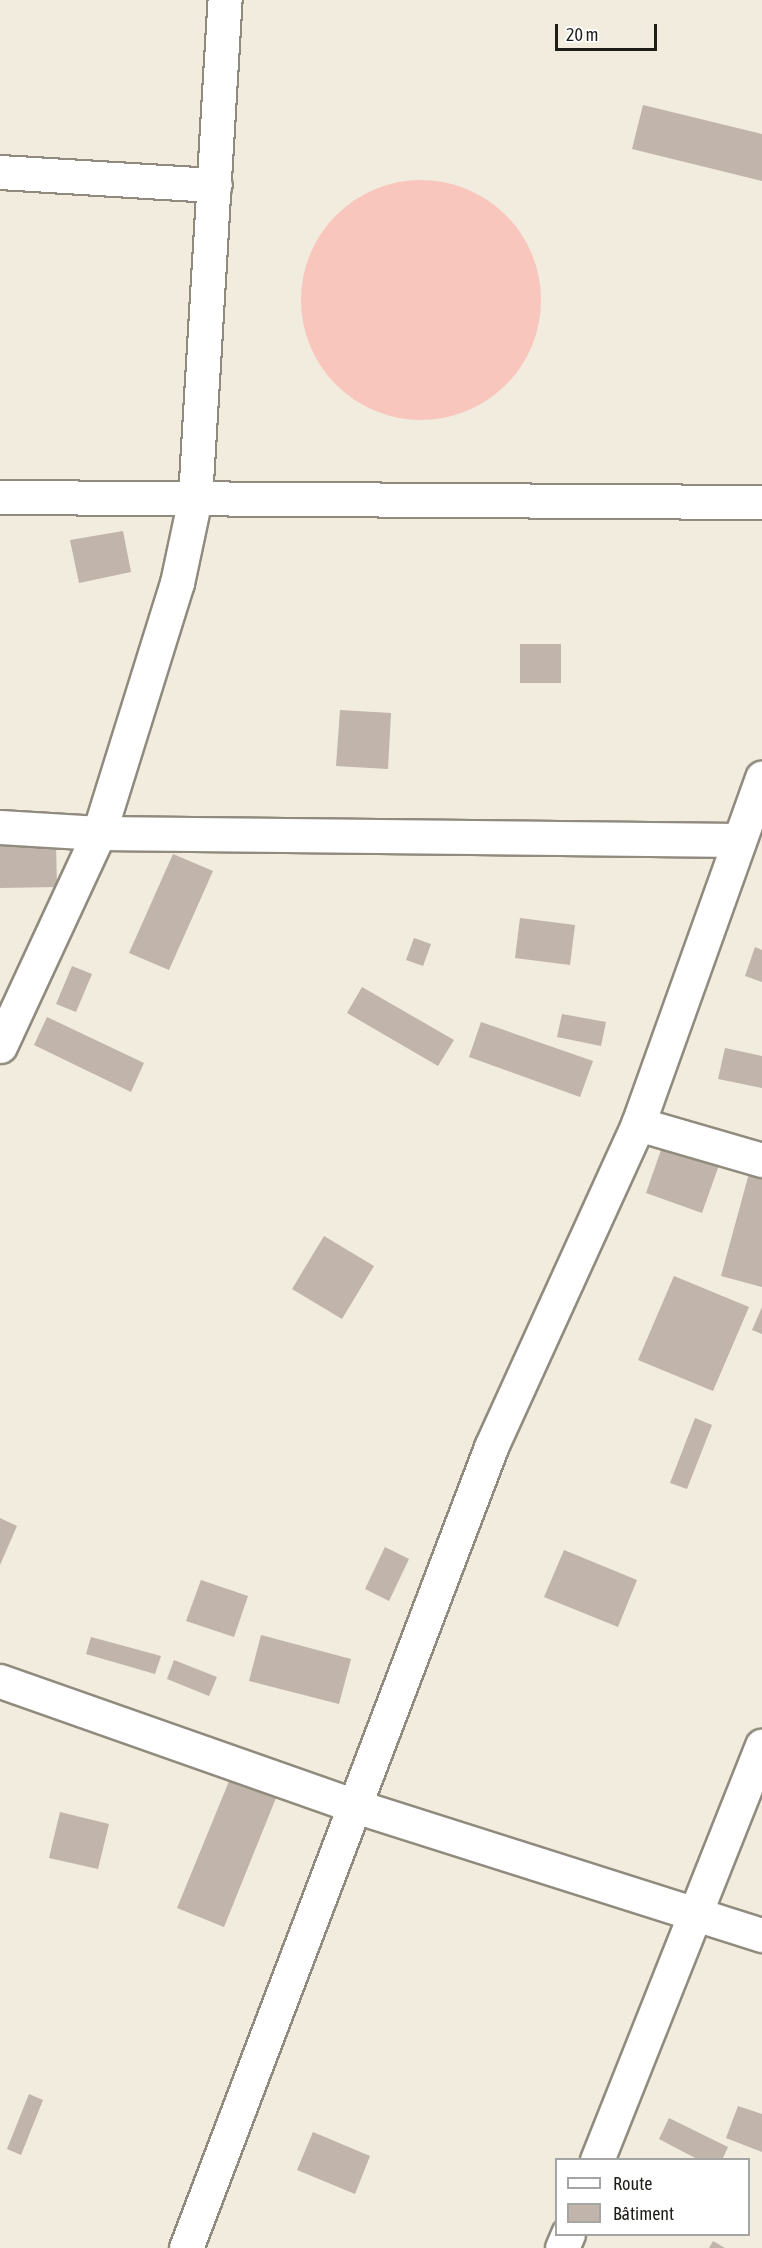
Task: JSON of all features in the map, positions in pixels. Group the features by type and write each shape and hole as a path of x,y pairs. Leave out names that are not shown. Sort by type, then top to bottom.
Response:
{"street":[{"path":"0,1046 99,833 177,583 195,498 225,0"},
{"path":"0,172 215,185"},
{"path":"0,497 762,502"},
{"path":"186,2248 491,1447 638,1124 762,777"},
{"path":"0,827 99,833 739,840"},
{"path":"638,1124 762,1160"},
{"path":"0,1681 355,1806 762,1935"},
{"path":"598,2158 762,1746"}],"shaded area":[{"path":"409,180 433,180 456,185 478,194 506,215 521,233 532,254 539,277 541,300 539,323 532,346 521,367 506,385 478,406 456,415 433,420 409,420 386,415 364,406 345,393 328,376 315,357 306,335 301,312 301,288 306,265 315,243 328,224 345,207 364,194 386,185"}],"building":[{"path":"643,105 762,134 762,181 632,149"},
{"path":"123,531 131,572 79,583 70,540"},
{"path":"520,644 561,644 561,683 520,683"},
{"path":"340,710 391,713 388,769 336,766"},
{"path":"0,844 56,844 57,887 0,888"},
{"path":"173,854 213,871 169,970 129,953"},
{"path":"520,918 575,925 570,965 515,958"},
{"path":"414,938 431,944 423,966 406,960"},
{"path":"755,947 762,950 762,982 745,976"},
{"path":"72,966 92,974 76,1012 56,1004"},
{"path":"362,987 454,1040 438,1066 347,1013"},
{"path":"562,1014 606,1022 601,1046 557,1037"},
{"path":"47,1017 144,1063 131,1092 34,1045"},
{"path":"481,1022 593,1061 580,1097 469,1057"},
{"path":"725,1048 762,1056 762,1088 718,1079"},
{"path":"668,1130 724,1151 702,1213 646,1193"},
{"path":"754,1155 762,1157 762,1287 721,1276"},
{"path":"324,1236 374,1266 342,1319 292,1289"},
{"path":"674,1276 749,1307 713,1391 638,1360"},
{"path":"762,1307 762,1334 752,1330"},
{"path":"695,1418 712,1425 687,1489 670,1483"},
{"path":"0,1518 17,1526 0,1565"},
{"path":"385,1547 409,1559 389,1601 365,1589"},
{"path":"564,1550 637,1580 618,1627 544,1597"},
{"path":"201,1580 248,1596 234,1637 186,1621"},
{"path":"261,1635 351,1659 339,1704 249,1681"},
{"path":"91,1637 161,1656 155,1674 86,1654"},
{"path":"174,1660 217,1677 209,1696 167,1679"},
{"path":"232,1774 278,1793 224,1927 177,1908"},
{"path":"60,1812 109,1824 98,1869 49,1858"},
{"path":"29,2094 43,2100 21,2155 7,2149"},
{"path":"738,2106 762,2114 762,2152 726,2138"},
{"path":"669,2118 728,2147 723,2158 695,2158 659,2139"},
{"path":"313,2132 370,2156 355,2194 297,2170"},
{"path":"713,2241 725,2248 709,2248"}]}
